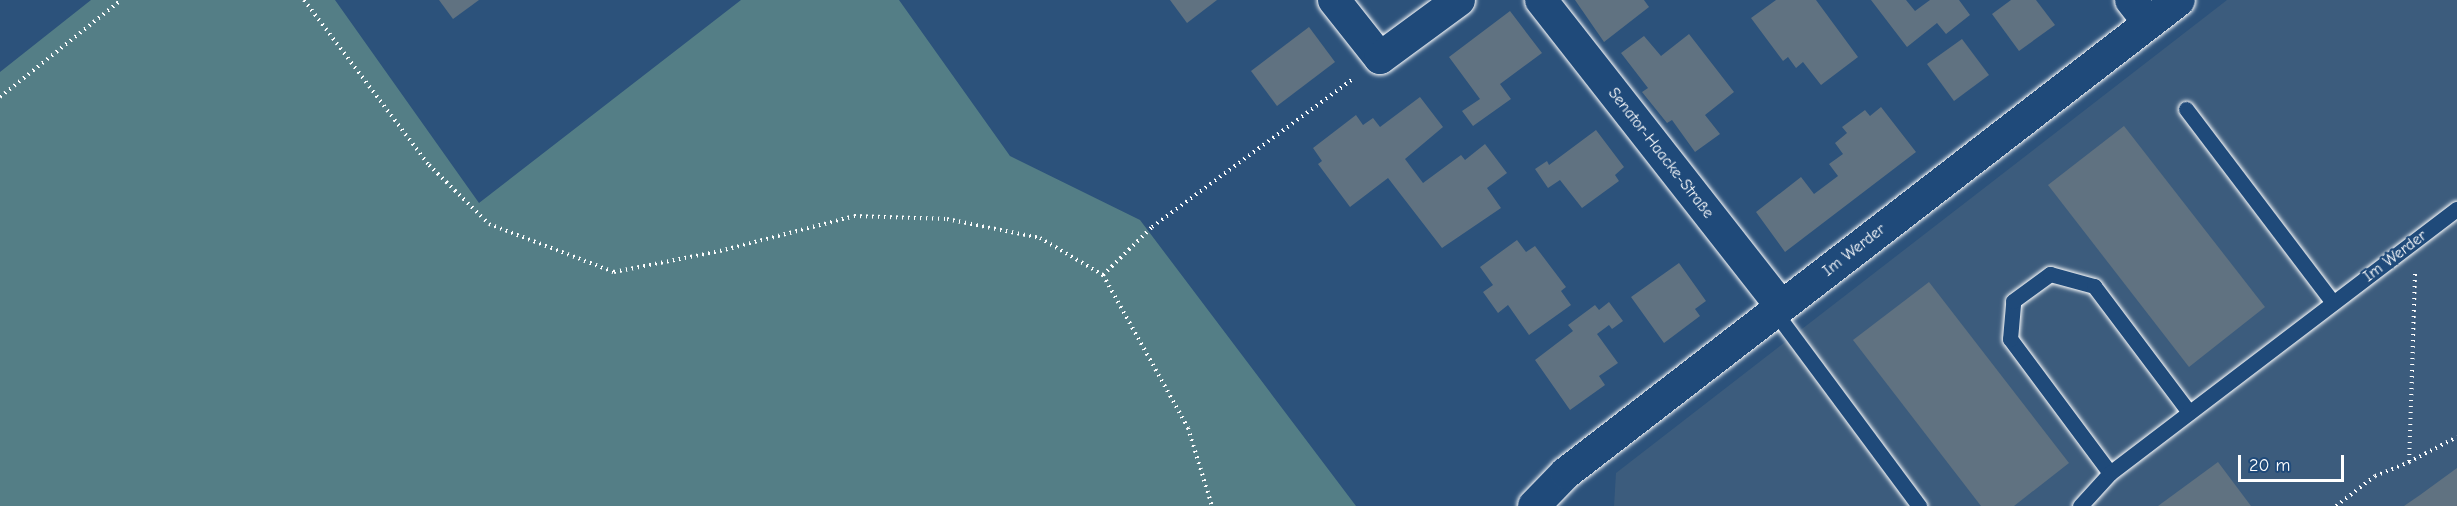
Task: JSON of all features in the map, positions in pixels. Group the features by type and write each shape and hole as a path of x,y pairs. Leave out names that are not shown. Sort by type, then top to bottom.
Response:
{"street":[{"path":"1334,0 1380,58 1459,0"},
{"name":"Senator-Haacke-Straße","path":"1541,0 1778,309"},
{"name":"Im Werder","path":"1534,506 1566,473 1778,309 2140,11 2179,0"}],"lane":[{"path":"2186,109 2333,303"},
{"name":"Im Werder","path":"2080,506 2110,473 2457,209"},
{"path":"2110,473 2010,339 2013,301 2050,274 2094,286 2189,412"},
{"path":"1778,309 1919,506"}],"path":[{"path":"0,97 121,0"},
{"path":"304,0 429,165 489,224 614,272 720,251 854,216 947,219 1040,238 1103,275 1188,428 1212,506"},
{"path":"1103,275 1152,227 1380,58"},
{"path":"2409,462 2416,240"},
{"path":"2336,506 2375,476 2409,462 2457,437"}],"shaded area":[{"path":"2227,0 2457,0 2457,506 1614,506 1616,473"}],"green space":[{"path":"91,0 335,0 479,203 741,0 899,0 1010,156 1140,220 1356,506 0,506 0,72"}],"building":[{"path":"439,0 479,0 453,19"},
{"path":"1170,0 1217,0 1187,23"},
{"path":"1575,0 1644,0 1649,7 1604,42"},
{"path":"1776,0 1816,0 1858,57 1821,85 1803,62 1796,68 1788,57 1783,61 1751,18"},
{"path":"1871,0 1906,0 1915,11 1930,0 1959,0 1970,15 1946,34 1937,23 1907,47"},
{"path":"2011,0 2036,0 2055,25 2019,51 1992,14"},
{"path":"1510,11 1542,53 1500,84 1511,99 1473,126 1462,111 1480,99 1449,57"},
{"path":"1309,27 1335,62 1277,106 1251,71"},
{"path":"1689,34 1734,92 1705,115 1720,134 1695,152 1672,120 1667,123 1642,92 1648,88 1621,53 1644,36 1661,56"},
{"path":"1962,39 1989,75 1954,101 1927,64"},
{"path":"1420,97 1443,127 1405,159 1423,183 1461,155 1465,160 1485,144 1507,173 1487,188 1501,208 1442,248 1388,178 1350,207 1318,164 1322,161 1313,148 1356,115 1363,125 1373,118 1380,127"},
{"path":"1881,107 1916,152 1785,252 1756,212 1801,177 1814,194 1838,176 1829,164 1843,154 1835,143 1847,133 1842,127 1865,110 1870,116"},
{"path":"2124,126 2265,307 2189,367 2048,185"},
{"path":"1596,130 1624,167 1615,175 1619,181 1582,208 1560,180 1548,188 1535,169 1547,161 1549,165"},
{"path":"1517,240 1526,252 1535,246 1566,287 1561,291 1571,305 1529,335 1508,305 1498,313 1483,292 1493,285 1480,267"},
{"path":"1679,263 1706,301 1695,309 1700,316 1664,343 1631,297"},
{"path":"1929,282 2069,463 2014,506 1981,506 1853,340"},
{"path":"1609,302 1623,321 1612,329 1609,325 1597,334 1618,363 1599,376 1605,385 1570,410 1535,360 1573,331 1568,325 1595,305 1599,310"},
{"path":"2218,462 2251,506 2158,506"},
{"path":"2457,468 2457,506 2404,506 2420,495"}]}
